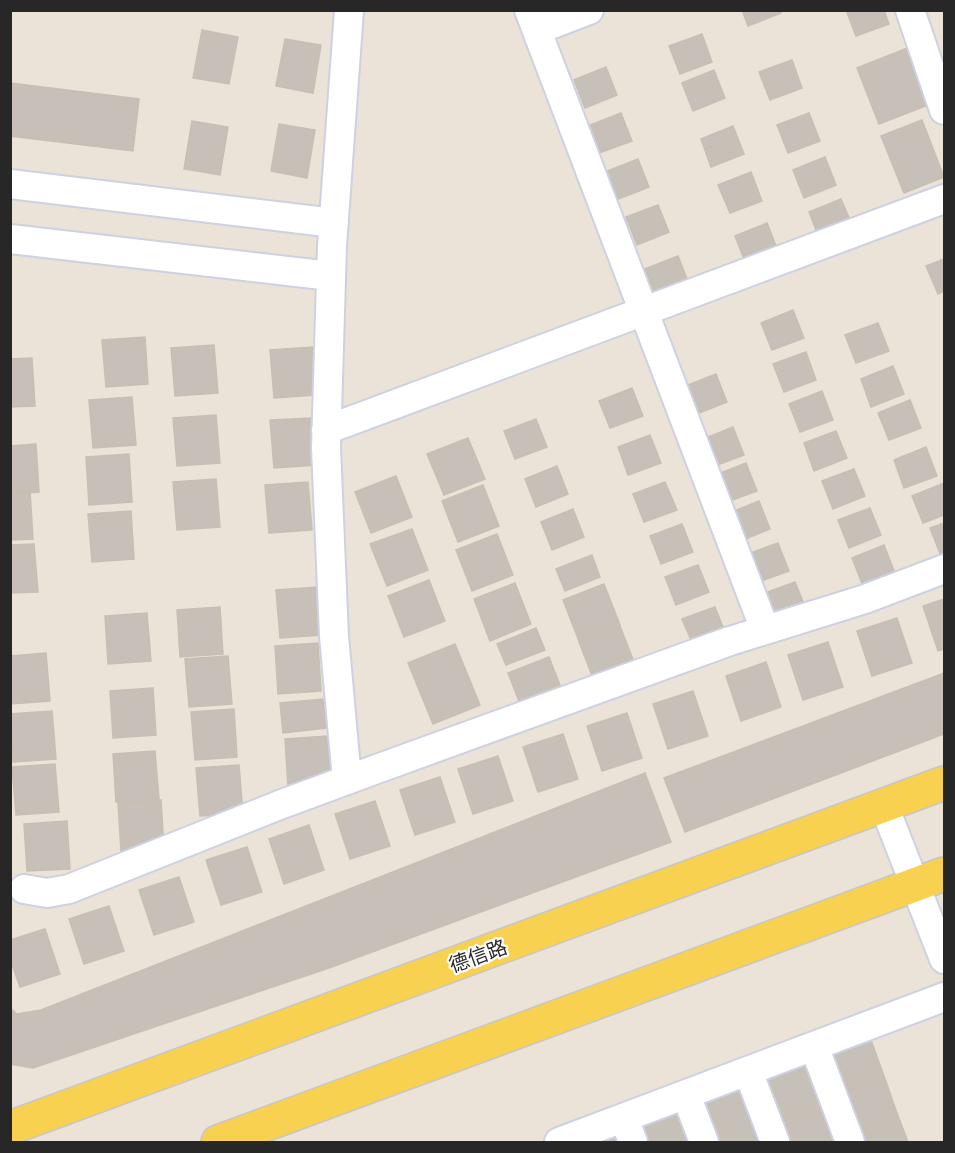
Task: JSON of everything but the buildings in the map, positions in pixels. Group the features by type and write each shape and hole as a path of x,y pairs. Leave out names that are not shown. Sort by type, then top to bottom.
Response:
{"main road":[{"name":"德信路","path":"10,1128 945,783"},
{"path":"218,1143 930,880"}],"street":[{"path":"347,780 334,636 326,429 331,276 349,10"},
{"path":"589,10 533,20 765,630"},
{"path":"910,10 945,110"},
{"path":"10,184 334,223"},
{"path":"326,429 945,199"},
{"path":"10,239 331,276"},
{"path":"24,889 47,893 69,889 347,780 730,641 866,599 945,569"},
{"path":"884,806 930,880 945,959"},
{"path":"560,1142 628,1130 686,1095 945,997"},
{"path":"814,1046 850,1143"},
{"path":"748,1071 775,1143"},
{"path":"686,1095 704,1143"}]}
